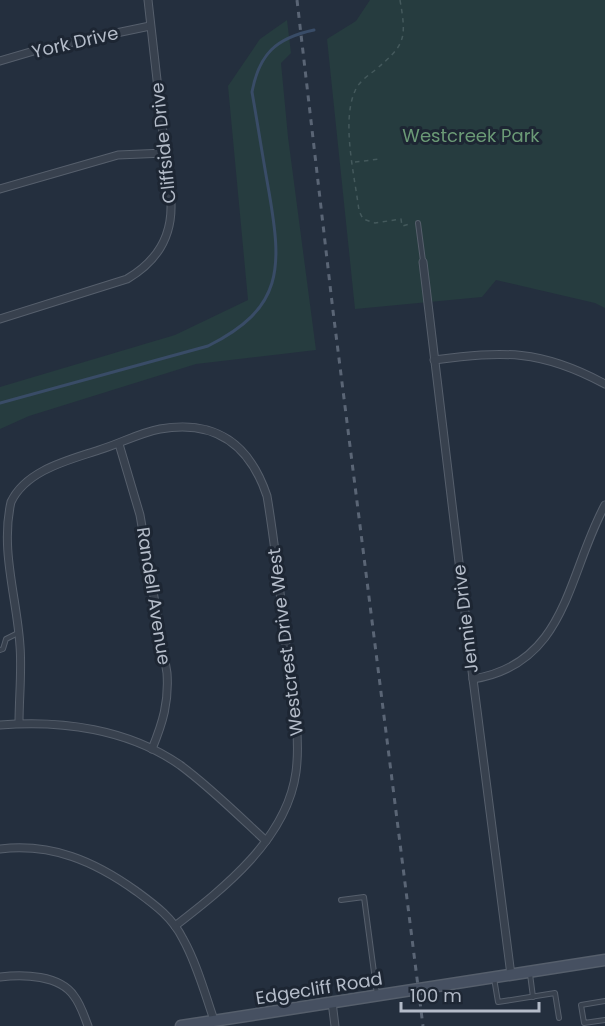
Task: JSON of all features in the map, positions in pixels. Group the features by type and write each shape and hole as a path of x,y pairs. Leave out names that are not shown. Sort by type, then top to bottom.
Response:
{"street":[{"name":"Cliffside Drive","path":"0,320 113,285 146,267 165,240 171,219 147,0"},
{"name":"York Drive","path":"0,61 44,48 150,26"},
{"path":"0,189 118,155 165,153"},
{"name":"Jennie Drive","path":"423,262 473,679 512,975"},
{"path":"434,360 491,353 530,354 556,362 605,384"},
{"name":"Westcrest Drive West","path":"19,723 20,645 5,572 3,538 11,502 24,484 59,463 158,430 179,428 199,430 228,439 244,452 259,471 271,522 297,735 294,782 285,807 255,856 215,895 175,926"},
{"name":"Randell Avenue","path":"118,444 140,515 167,673 168,696 164,720 152,749"},
{"path":"473,679 505,671 543,643 559,616 605,505"},
{"path":"0,725 47,723 93,729 152,749 194,776 266,841"},
{"path":"0,849 43,848 87,861 108,871 160,908 184,940 214,1020"},
{"name":"Edgecliff Road","path":"181,1026 605,960"},
{"path":"0,977 13,975 45,979 62,986 73,994 88,1026"},
{"path":"332,1002 335,1026"}],"lane":[{"path":"418,223 423,262"},
{"path":"0,650 3,649 6,639 18,633"},
{"path":"341,900 364,897 377,995"},
{"path":"530,972 533,997"},
{"path":"494,978 498,1002 555,993 559,1018"},
{"path":"605,1001 581,1005 584,1023 605,1020"}],"path":[{"path":"400,0 405,30 404,39 397,52 356,88 351,102 349,124 359,211 363,219 375,223 401,219 402,226 418,223"},
{"path":"354,162 380,159"}],"green space":[{"name":"Westcreek Park","path":"370,0 605,0 605,308 595,303 496,280 482,297 355,309 327,39 356,21"},
{"path":"287,20 291,53 281,63 288,137 316,350 196,364 29,416 0,429 0,387 175,335 248,300 228,86 260,39"}],"waterway":[{"path":"0,403 208,346 233,332 251,317 264,301 272,283 276,243 252,92 259,67 271,50 289,38 314,30"}],"railway":[{"path":"297,0 333,311 423,1026"}]}
